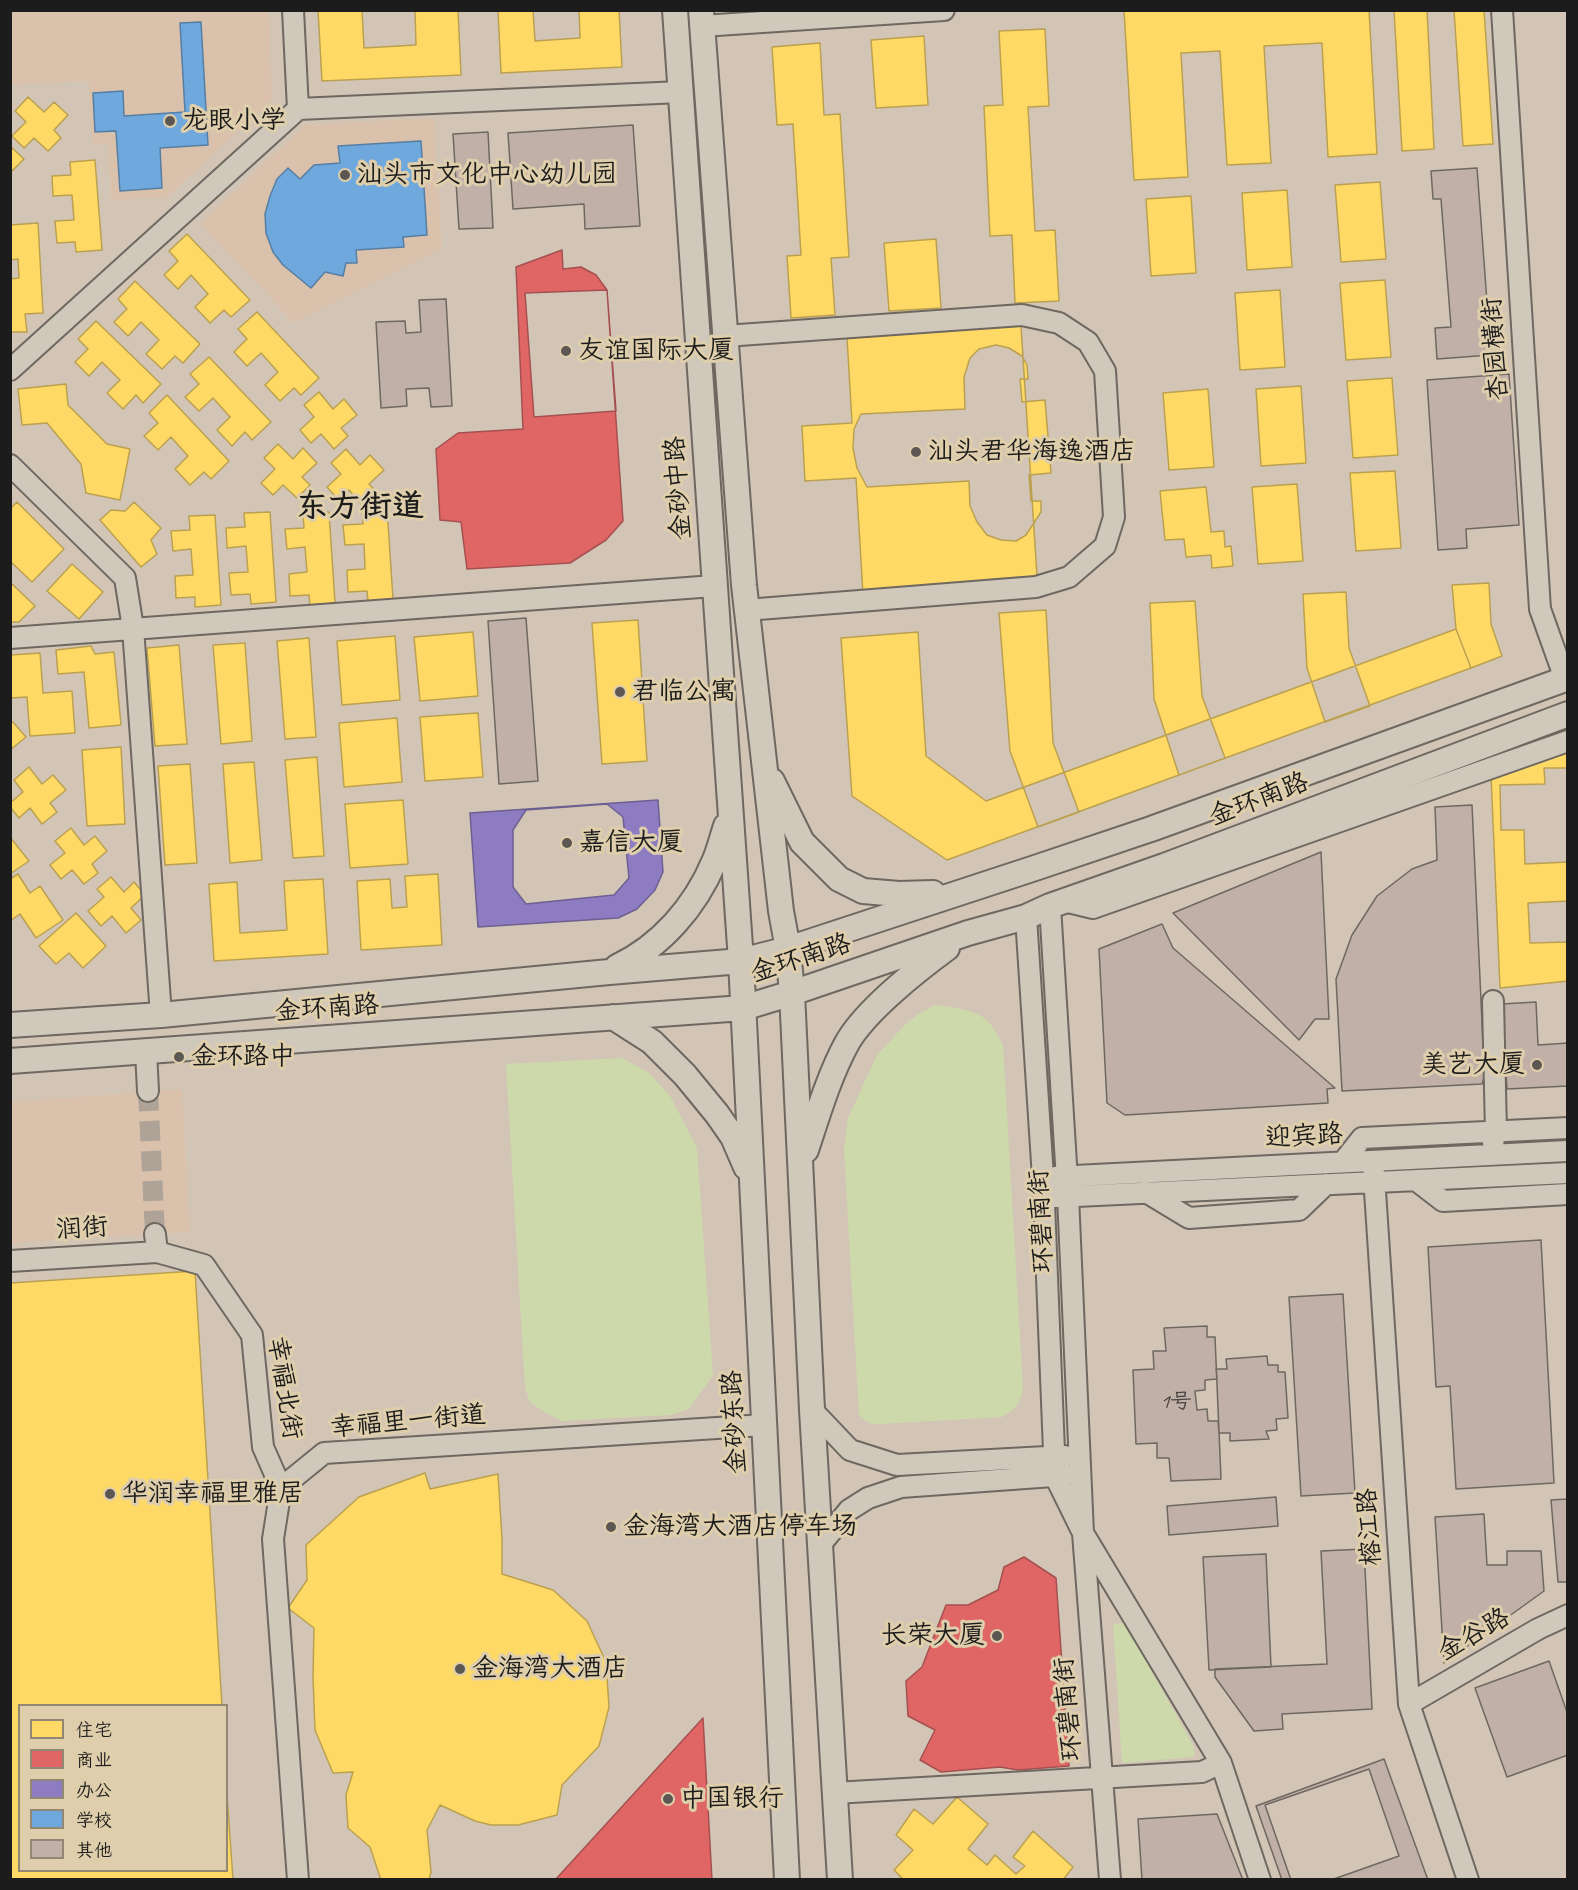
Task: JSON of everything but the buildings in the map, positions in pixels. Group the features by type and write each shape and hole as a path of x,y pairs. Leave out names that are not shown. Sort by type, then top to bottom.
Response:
{"main road":[{"name":"金砂中路","path":"675,10 741,961"},
{"path":"701,18 746,610 792,993 812,1410 840,1880"},
{"name":"金环南路","path":"10,1025 161,1015 741,961 788,949 1151,829 1566,679"},
{"name":"金环南路","path":"10,1061 743,1008 968,933 1026,917 1057,903 1164,866 1568,714"},
{"path":"765,769 802,842 839,879 863,891 899,894 962,892"},
{"path":"609,972 636,958 678,920 699,893 715,861 730,813"},
{"path":"802,1164 824,1096 848,1042 866,1018 922,966 968,933"},
{"name":"金砂东路","path":"741,961 787,1880"},
{"path":"613,1017 652,1042 686,1075 733,1137 752,1180"}],"street":[{"path":"293,10 298,110"},
{"path":"701,18 944,10"},
{"name":"杏园横街","path":"1502,10 1540,609 1566,679"},
{"path":"10,370 298,110 681,92"},
{"path":"725,336 1022,315 1059,323 1088,342 1106,371 1114,517 1105,546 1069,577 1036,587 746,610"},
{"path":"10,465 125,578 133,628 161,1015"},
{"path":"10,638 714,586"},
{"path":"1057,903 1093,908 1568,741"},
{"name":"环碧南街","path":"1057,903 1066,1176 1083,1533 1110,1880"},
{"name":"环碧南街","path":"1026,917 1043,1188 1053,1457 1055,1476 1083,1533"},
{"path":"1491,1155 1496,1132 1493,1001"},
{"path":"146,1051 148,1091"},
{"path":"1344,1162 1362,1138 1568,1128"},
{"name":"迎宾路","path":"1043,1188 1066,1176 1568,1151"},
{"name":"榕江路","path":"1373,1161 1409,1704 1468,1880"},
{"name":"迎宾路","path":"1043,1188 1068,1196 1568,1173"},
{"path":"1418,1181 1443,1201 1568,1194"},
{"path":"1146,1192 1189,1218 1299,1210 1326,1184"},
{"name":"润街","path":"10,1261 156,1243"},
{"name":"幸福北街","path":"156,1243 204,1265 252,1335 263,1447 281,1488"},
{"path":"812,1410 850,1450 897,1466 1053,1457 1080,1465"},
{"name":"幸福里一街道","path":"281,1488 324,1453 764,1425"},
{"path":"821,1544 849,1510 868,1498 901,1487 1055,1476 1080,1465"},
{"path":"281,1488 273,1539 298,1880"},
{"path":"1083,1533 1221,1763 1260,1880"},
{"name":"金谷路","path":"1409,1704 1538,1629 1568,1615"},
{"path":"834,1792 1202,1772 1221,1763"}],"shaded area":[{"name":"龙眼小学","path":"11,11 269,11 272,100 167,197 111,200 108,143 92,144 89,81 11,85"},
{"name":"汕头市文化中心幼儿园","path":"434,118 442,249 294,323 200,224 305,125"},
{"path":"182,1089 190,1232 11,1243 11,1102"}],"green space":[{"path":"935,1005 979,1015 990,1024 1003,1045 1023,1389 1016,1406 1002,1417 869,1423 859,1415 844,1149 848,1118 877,1055 904,1026 917,1015"},
{"path":"622,1058 649,1073 670,1096 697,1148 713,1375 689,1409 671,1415 561,1421 530,1402 525,1388 506,1064"},
{"path":"1125,1623 1194,1747 1194,1757 1122,1763 1113,1624"}],"tunnel":[{"path":"148,1091 155,1234"}],"place":[{"name":"龙眼小学","path":"170,121"},
{"name":"汕头市文化中心幼儿园","path":"345,175"},
{"name":"友谊国际大厦","path":"566,351"},
{"name":"汕头君华海逸酒店","path":"916,452"},
{"name":"君临公寓","path":"620,692"},
{"name":"嘉信大厦","path":"567,843"},
{"name":"金环路中","path":"179,1057"},
{"name":"美艺大厦","path":"1537,1065"},
{"name":"华润幸福里雅居","path":"110,1494"},
{"name":"金海湾大酒店停车场","path":"611,1527"},
{"name":"长荣大厦","path":"997,1636"},
{"name":"金海湾大酒店","path":"460,1669"},
{"name":"中国银行","path":"668,1799"}],"district":[{"name":"东方街道","path":"360,508"}]}
